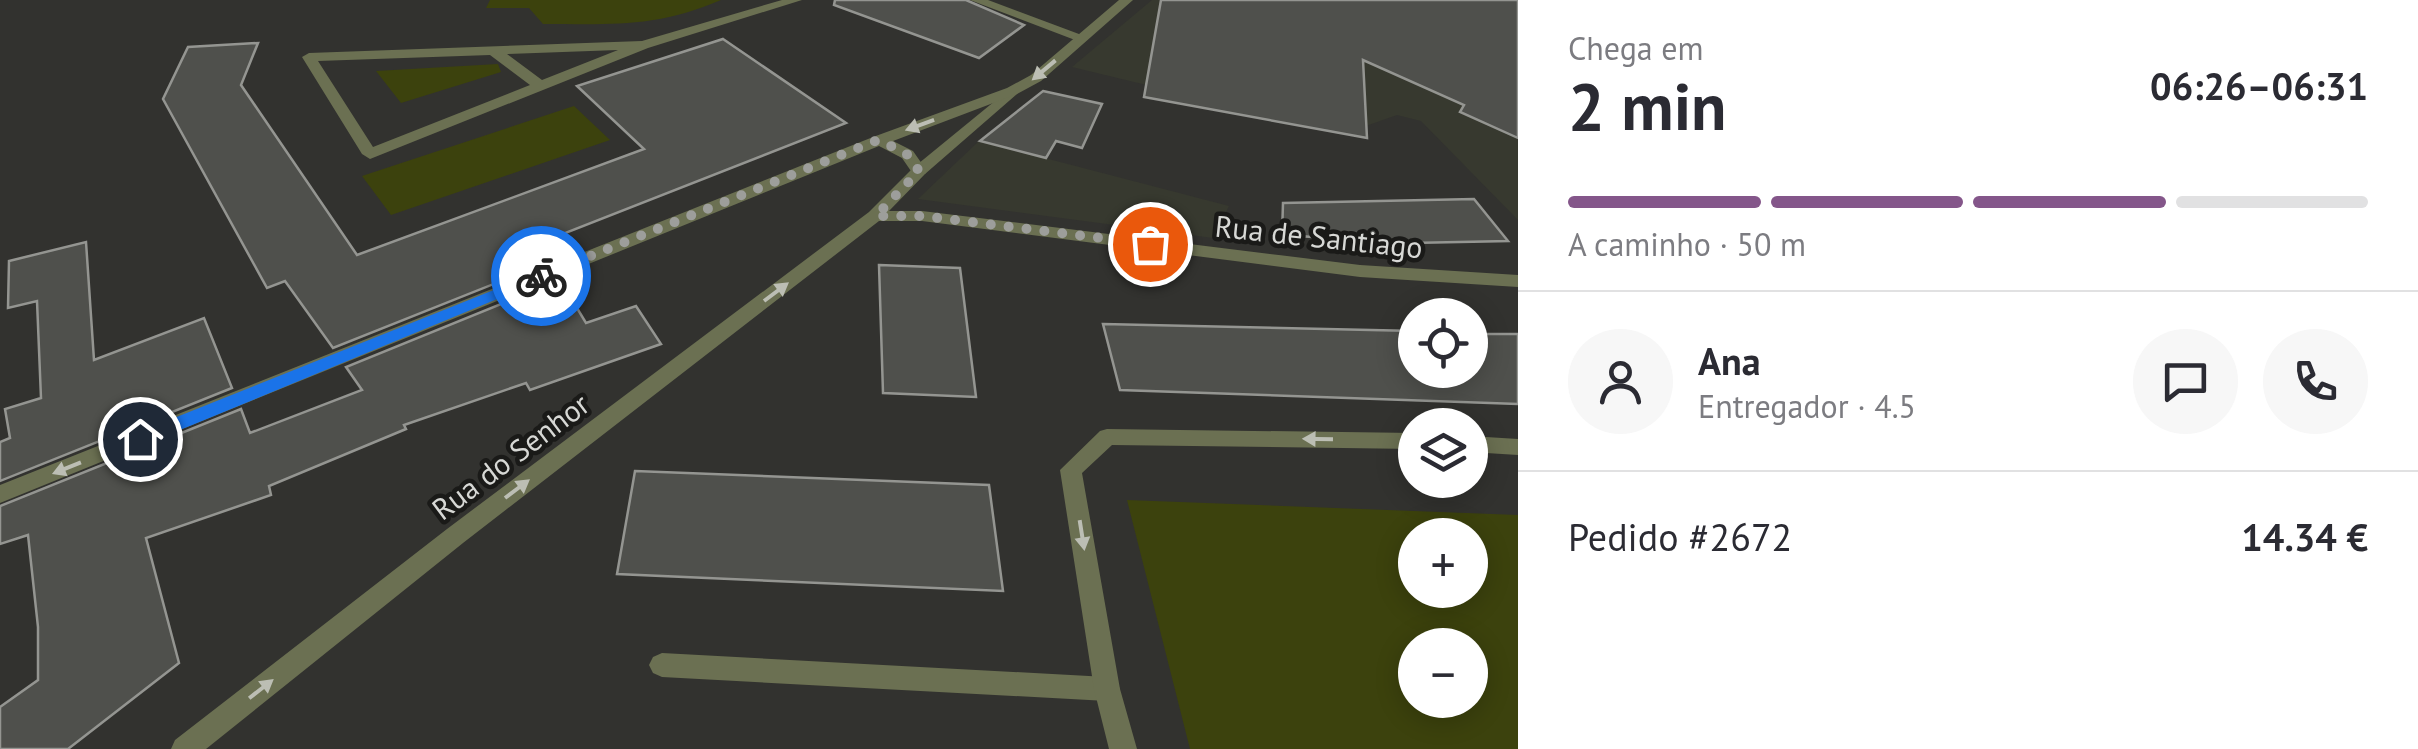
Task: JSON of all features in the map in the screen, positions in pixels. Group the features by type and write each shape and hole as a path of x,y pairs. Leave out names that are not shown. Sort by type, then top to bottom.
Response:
{"street":[{"path":"643,45 310,57 370,154 643,45 796,0"},
{"path":"976,0 1080,37"},
{"path":"0,494 878,140 1012,91 1036,78 1127,0"},
{"path":"494,50 540,86"},
{"name":"Rua do Senhor","path":"184,749 470,524 876,216 919,171 1012,91"},
{"path":"878,140 906,153 919,171"},
{"name":"Rua de Santiago","path":"876,216 922,216 1360,271 1518,282"},
{"path":"1123,749 1107,689 1072,470 1107,436 1398,440"},
{"path":"1488,445 1518,447"},
{"path":"662,665 1107,689"}],"shaded area":[{"path":"1152,0 1518,0 1518,220 1421,121 1397,115 1346,133 1072,67"},
{"path":"979,141 1229,206 1213,238 918,199"}],"green space":[{"path":"490,0 721,0 654,20 543,24 529,8 486,8"},
{"path":"498,64 501,72 401,103 376,71"},
{"path":"574,106 610,140 391,215 362,176"},
{"path":"1127,500 1518,515 1518,749 1190,749"}],"building":[{"path":"835,0 966,0 1024,25 979,58 834,5"},
{"path":"1161,0 1518,0 1518,138 1460,112 1464,105 1363,60 1367,138 1144,97"},
{"path":"723,39 846,123 537,244 549,262 333,348 285,281 267,288 163,99 188,47 258,43 241,85 357,255 644,149 577,86"},
{"path":"1043,91 1102,104 1082,148 1056,141 1046,158 980,141"},
{"path":"1474,199 1508,241 1410,243 1282,235 1283,203"},
{"path":"86,242 94,360 204,318 232,388 0,481 0,442 10,438 5,409 41,398 37,301 8,308 9,261"},
{"path":"879,265 960,268 976,397 883,393"},
{"path":"560,280 586,323 636,306 661,344 530,390 526,383 404,425 406,429 269,486 271,495 146,538 179,663 68,749 0,749 0,707 38,680 38,627 28,535 0,544 0,506 241,409 250,433 362,390 346,367"},
{"path":"1103,324 1398,331 1398,388 1488,388 1488,334 1518,334 1518,404 1120,390"},
{"path":"635,471 989,485 1003,591 617,574"}],"way so far":[{"path":"541,276 878,140 906,153 916,161 919,171 876,216 922,216 1150,244"}],"route":[{"path":"140,439 541,276"}]}
